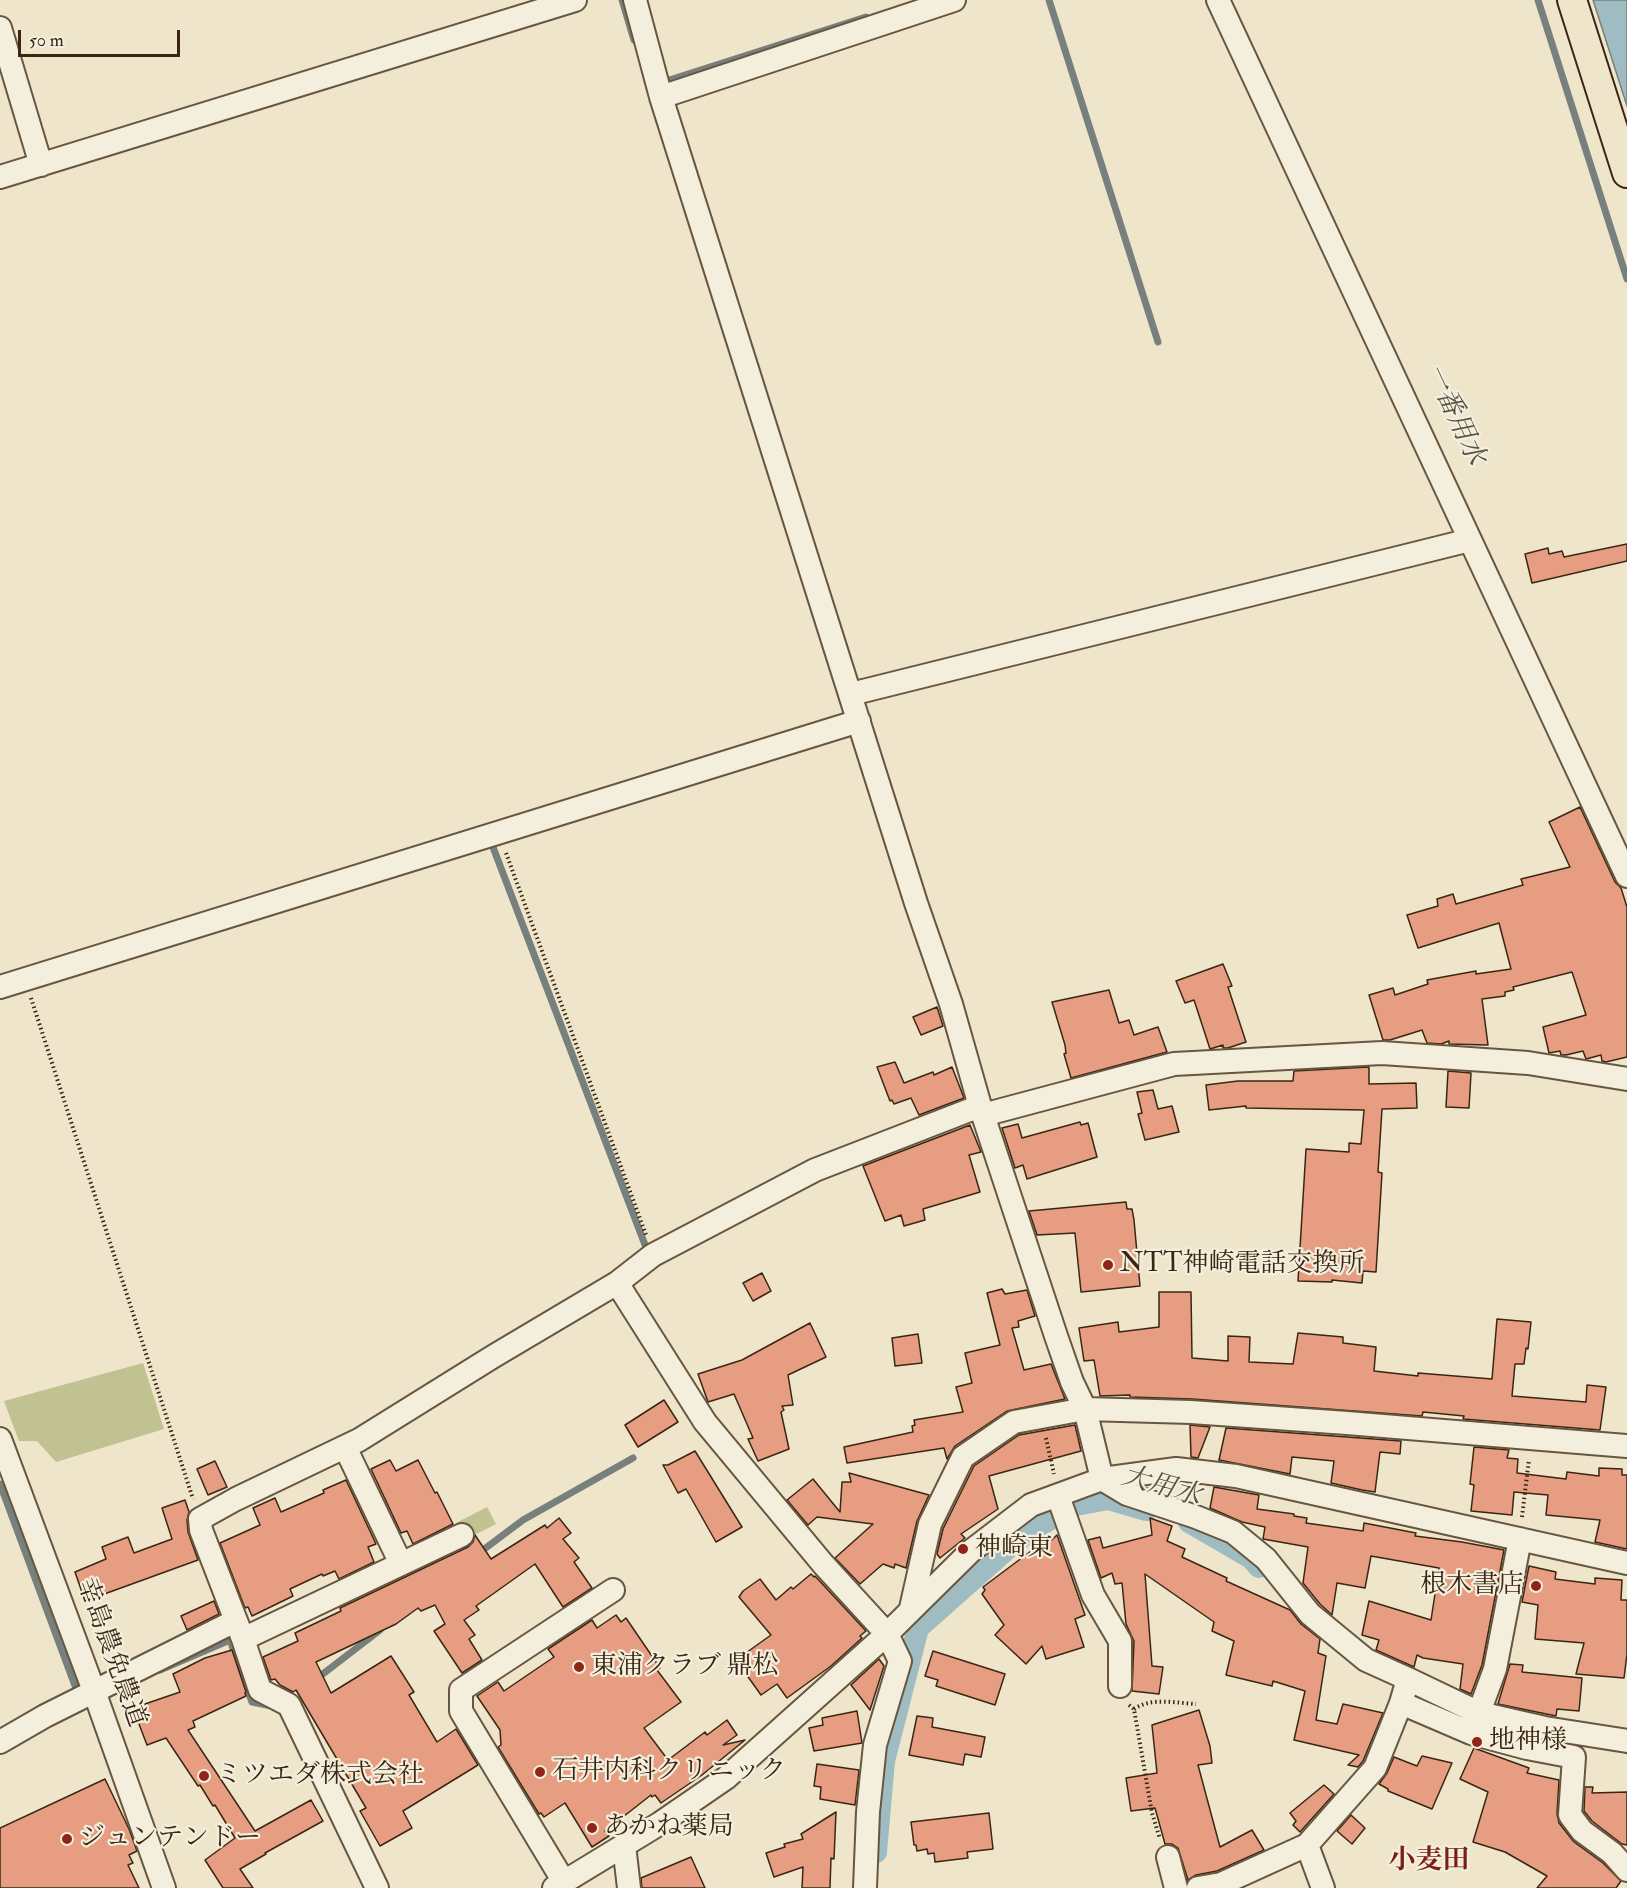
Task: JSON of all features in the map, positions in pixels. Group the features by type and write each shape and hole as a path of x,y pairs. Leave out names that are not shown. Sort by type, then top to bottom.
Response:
{"main road":[{"path":"1572,0 1627,173"}],"street":[{"path":"0,177 575,0"},
{"path":"635,0 662,97 851,693 854,723 951,1004 978,1109 1072,1382 1085,1409 1102,1479 1127,1494 1233,1532 1266,1559 1310,1614 1404,1690 1527,1748 1627,1741"},
{"path":"662,97 954,0"},
{"path":"1218,0 1627,876"},
{"path":"0,28 41,165"},
{"path":"851,693 1470,540"},
{"path":"0,987 854,723"},
{"path":"378,1888 289,1706 260,1690 201,1530 200,1519 236,1498 345,1447 617,1284 654,1255 815,1170 978,1109 1174,1064 1382,1053 1528,1063 1627,1078"},
{"path":"617,1284 705,1422 823,1564 887,1634 900,1661 875,1745 868,1812 865,1888"},
{"path":"911,1610 930,1524 963,1457 1014,1422 1085,1409 1214,1414 1627,1446"},
{"name":"幸島農免農道","path":"0,1439 94,1691 164,1888"},
{"path":"345,1447 401,1564"},
{"path":"613,1590 460,1690 461,1711 559,1885 658,1824 726,1778 887,1634 971,1551 1031,1506 1063,1507 1102,1479 1176,1469 1236,1476 1627,1563"},
{"path":"1063,1507 1093,1595 1120,1641 1120,1686"},
{"path":"0,1742 94,1691 401,1564 462,1535"},
{"path":"1476,1723 1495,1669 1520,1539"},
{"path":"1198,1888 1221,1884 1307,1845 1375,1768 1404,1690"},
{"path":"1575,1745 1570,1815 1582,1831 1612,1853 1627,1870"},
{"path":"624,1845 629,1888"},
{"path":"1307,1845 1323,1888"},
{"path":"1168,1857 1176,1888"}],"path":[{"path":"502,842 654,1255"},
{"path":"25,979 200,1519"},
{"path":"1041,1417 1063,1507"},
{"path":"1520,1539 1531,1439"},
{"path":"1120,1686 1123,1699 1134,1709 1152,1814 1168,1857"},
{"path":"1134,1709 1142,1703 1155,1701 1196,1704"}],"green space":[{"path":"143,1363 164,1429 56,1462 37,1441 19,1441 4,1401"},
{"path":"487,1507 496,1524 465,1540 456,1523"}],"water":[{"path":"1593,0 1627,0 1627,106"}],"building":[{"path":"1627,544 1627,561 1532,583 1525,554 1548,548 1549,554 1562,551 1564,557"},
{"path":"1580,807 1615,882 1621,888 1627,907 1627,1057 1606,1062 1602,1061 1601,1055 1586,1059 1583,1051 1566,1055 1561,1055 1560,1051 1549,1053 1543,1027 1586,1015 1572,972 1513,987 1514,990 1505,992 1505,996 1482,999 1488,1045 1449,1044 1449,1041 1441,1044 1427,1043 1422,1030 1383,1040 1369,995 1393,988 1395,995 1428,984 1427,980 1476,971 1476,974 1511,969 1499,923 1418,948 1407,915 1438,906 1437,899 1453,894 1456,904 1523,885 1521,879 1570,867 1549,822"},
{"path":"1223,964 1232,986 1228,987 1246,1042 1228,1048 1223,1048 1223,1045 1210,1049 1194,1000 1185,1003 1176,981"},
{"path":"1109,990 1119,1023 1129,1020 1134,1035 1158,1027 1167,1052 1071,1078 1064,1054 1066,1053 1065,1045 1052,1002"},
{"path":"937,1007 943,1026 921,1035 913,1017"},
{"path":"895,1062 904,1083 933,1072 934,1075 952,1067 964,1098 919,1115 911,1098 894,1104 892,1100 890,1101 877,1067"},
{"path":"1369,1067 1369,1084 1416,1083 1417,1108 1382,1109 1378,1172 1382,1173 1376,1272 1363,1271 1362,1283 1332,1280 1332,1282 1298,1281 1306,1149 1349,1152 1349,1143 1361,1144 1364,1110 1246,1108 1246,1106 1209,1110 1206,1085 1238,1081 1293,1081 1294,1071"},
{"path":"1448,1071 1471,1073 1469,1108 1446,1107"},
{"path":"1153,1090 1158,1109 1172,1106 1179,1132 1145,1140 1138,1114 1142,1113 1137,1092"},
{"path":"1080,1122 1081,1125 1088,1123 1097,1157 1027,1179 1023,1165 1015,1168 1002,1128 1018,1124 1022,1138"},
{"path":"970,1125 981,1152 969,1155 980,1192 923,1209 925,1220 904,1226 901,1215 885,1221 863,1166"},
{"path":"1126,1202 1127,1209 1132,1209 1134,1220 1140,1286 1081,1292 1075,1233 1037,1235 1029,1211"},
{"path":"762,1273 771,1291 753,1301 743,1283"},
{"path":"1002,1289 1005,1294 1027,1290 1035,1316 1018,1321 1019,1327 1012,1328 1024,1370 1051,1364 1065,1399 1007,1411 955,1446 947,1459 944,1448 847,1463 844,1447 913,1432 914,1420 963,1412 956,1387 972,1383 965,1353 1000,1345 987,1293"},
{"path":"1159,1292 1191,1292 1192,1358 1228,1361 1228,1336 1250,1337 1249,1362 1293,1364 1298,1333 1343,1337 1343,1343 1376,1347 1374,1371 1418,1376 1418,1373 1492,1379 1497,1319 1531,1322 1524,1364 1515,1364 1512,1396 1586,1402 1587,1385 1606,1387 1600,1430 1463,1419 1464,1416 1423,1412 1422,1416 1192,1399 1130,1397 1130,1395 1100,1396 1094,1360 1084,1361 1079,1328 1118,1322 1119,1332 1159,1327"},
{"path":"810,1323 826,1357 788,1375 793,1405 782,1406 784,1410 781,1412 789,1449 758,1461 748,1439 753,1438 734,1394 708,1402 698,1374 742,1360"},
{"path":"918,1334 922,1363 895,1366 892,1338"},
{"path":"664,1400 678,1422 638,1447 625,1425"},
{"path":"1075,1425 1081,1451 989,1476 998,1509 961,1534 965,1538 940,1558 937,1554 943,1529 974,1466 1019,1435"},
{"path":"1190,1425 1210,1427 1198,1458 1191,1457"},
{"path":"1226,1428 1401,1441 1400,1454 1380,1452 1375,1492 1331,1483 1334,1461 1292,1457 1290,1474 1219,1460"},
{"path":"1474,1447 1509,1450 1507,1458 1518,1459 1517,1473 1566,1479 1567,1472 1599,1476 1599,1468 1622,1469 1622,1475 1627,1475 1627,1549 1595,1542 1600,1520 1546,1515 1548,1495 1514,1492 1512,1515 1471,1511 1474,1485 1470,1484"},
{"path":"695,1451 742,1527 716,1542 686,1489 678,1493 663,1465 668,1465"},
{"path":"390,1460 396,1471 418,1460 453,1524 413,1544 407,1531 401,1533 371,1469"},
{"path":"215,1461 227,1487 208,1495 197,1469"},
{"path":"849,1473 929,1495 917,1521 906,1568 895,1564 894,1568 883,1564 860,1584 835,1558 873,1524 817,1517 808,1525 787,1500 813,1479 840,1512 842,1482 851,1482"},
{"path":"346,1480 376,1544 368,1547 374,1562 339,1579 335,1571 323,1576 322,1574 290,1589 293,1596 252,1616 248,1607 245,1608 220,1543 260,1525 253,1508 275,1498 281,1512 324,1493 323,1490"},
{"path":"1214,1487 1259,1495 1257,1509 1294,1514 1294,1516 1307,1518 1306,1523 1363,1531 1364,1523 1416,1533 1415,1536 1504,1550 1482,1665 1471,1694 1460,1689 1463,1664 1417,1655 1414,1667 1376,1650 1379,1640 1362,1635 1369,1601 1431,1620 1439,1568 1371,1556 1365,1588 1337,1583 1332,1615 1303,1583 1308,1547 1263,1539 1265,1527 1242,1522 1210,1508"},
{"path":"185,1500 189,1512 188,1532 198,1560 85,1601 75,1572 106,1559 102,1547 128,1537 134,1553 172,1539 162,1508"},
{"path":"559,1518 571,1533 563,1539 579,1558 574,1562 592,1588 563,1607 535,1564 476,1606 479,1610 464,1620 475,1635 469,1639 482,1660 462,1673 434,1631 445,1624 435,1605 421,1611 418,1608 396,1624 316,1662 331,1693 391,1656 414,1692 409,1695 437,1742 456,1729 478,1765 403,1811 412,1828 380,1846 360,1811 366,1808 296,1690 293,1692 280,1685 275,1679 271,1680 263,1657 298,1641 295,1633 341,1611 340,1608 468,1547 475,1535 491,1559 545,1525 547,1528"},
{"path":"1150,1518 1172,1526 1167,1541 1185,1549 1182,1557 1227,1578 1226,1581 1290,1610 1301,1624 1320,1639 1318,1653 1326,1656 1316,1720 1337,1724 1343,1704 1383,1713 1363,1761 1358,1767 1348,1765 1359,1755 1294,1740 1305,1691 1273,1681 1272,1686 1226,1675 1234,1641 1212,1631 1214,1622 1145,1574 1152,1666 1163,1667 1159,1694 1132,1691 1134,1641 1126,1624 1122,1583 1115,1584 1112,1573 1101,1578 1088,1540 1100,1537 1103,1548 1152,1535"},
{"path":"1057,1535 1085,1615 1075,1619 1084,1647 1046,1659 1042,1646 1026,1664 995,1635 1004,1625 982,1594 985,1590 983,1587 1039,1545 1042,1549"},
{"path":"1529,1566 1556,1572 1555,1579 1595,1584 1595,1578 1622,1580 1621,1600 1627,1600 1627,1654 1624,1678 1576,1674 1584,1643 1535,1639 1538,1605 1522,1602"},
{"path":"811,1574 866,1631 860,1636 862,1638 831,1666 787,1698 777,1684 761,1695 736,1660 771,1635 739,1597 743,1591 760,1579 776,1600"},
{"path":"214,1601 219,1614 187,1630 181,1616"},
{"path":"616,1615 621,1622 626,1618 660,1668 657,1670 681,1702 644,1728 668,1760 705,1732 707,1735 727,1720 737,1735 723,1745 745,1740 702,1775 661,1803 655,1795 652,1797 651,1795 605,1831 609,1836 592,1847 565,1803 544,1817 541,1813 539,1814 498,1747 501,1745 500,1730 477,1696 498,1682 504,1691 554,1657 548,1649 592,1620 597,1628"},
{"path":"232,1650 246,1696 193,1721 195,1727 188,1730 255,1831 311,1800 323,1821 240,1869 253,1888 223,1888 205,1860 235,1838 215,1805 213,1806 200,1785 198,1786 166,1738 147,1745 134,1711 146,1706 145,1704 180,1692 173,1674 205,1658"},
{"path":"933,1651 1005,1674 995,1705 936,1686 938,1680 925,1676"},
{"path":"879,1659 884,1666 870,1710 851,1685"},
{"path":"1510,1664 1523,1665 1522,1672 1582,1678 1579,1711 1557,1709 1556,1716 1498,1704"},
{"path":"1199,1710 1210,1746 1212,1763 1198,1765 1220,1847 1252,1830 1264,1850 1217,1871 1196,1875 1188,1880 1178,1848 1172,1844 1165,1844 1155,1808 1131,1811 1126,1778 1157,1773 1152,1725"},
{"path":"857,1711 862,1743 814,1751 809,1728 823,1725 822,1718"},
{"path":"917,1716 933,1718 932,1727 985,1737 981,1757 965,1754 963,1765 909,1755"},
{"path":"1474,1748 1529,1768 1527,1773 1559,1780 1557,1814 1559,1823 1574,1842 1603,1863 1621,1881 1616,1888 1537,1888 1547,1876 1505,1852 1473,1842 1488,1792 1460,1779"},
{"path":"1422,1756 1452,1763 1432,1809 1388,1791 1379,1784 1394,1757 1417,1766"},
{"path":"817,1764 859,1770 855,1805 820,1799 821,1787 814,1786"},
{"name":"ジュンテンドー","path":"105,1779 137,1851 129,1855 133,1863 128,1865 139,1888 0,1888 0,1828"},
{"path":"1324,1785 1334,1794 1300,1832 1293,1825 1296,1821 1290,1813"},
{"path":"1585,1787 1593,1787 1592,1793 1627,1792 1627,1845 1622,1844 1592,1821 1584,1811"},
{"path":"836,1812 830,1888 802,1888 803,1867 774,1877 766,1853 785,1847 784,1844 803,1839 801,1834"},
{"path":"989,1813 993,1849 967,1852 968,1858 935,1862 934,1853 928,1854 927,1849 917,1851 914,1845 911,1822"},
{"path":"1351,1815 1365,1828 1352,1844 1337,1831"},
{"path":"691,1857 705,1888 642,1888 641,1878"}],"waterway":[{"path":"622,0 634,40"},
{"path":"1049,0 1158,342"},
{"path":"1538,0 1627,279"},
{"path":"660,83 866,17"},
{"path":"491,842 647,1250 643,1252"},
{"path":"479,1553 523,1520 633,1458"},
{"path":"0,1484 77,1691"},
{"name":"大用水","path":"876,1852 884,1761 918,1628 1016,1541 1071,1506 1108,1499 1146,1510"},
{"name":"大用水","path":"1189,1522 1251,1558 1259,1567"},
{"path":"315,1680 380,1630"},
{"path":"160,1670 230,1640 252,1702 272,1706"}],"place":[{"name":"NTT神崎電話交換所","path":"1108,1265"},
{"name":"神崎東","path":"963,1549"},
{"name":"根木書店","path":"1536,1586"},
{"name":"東浦クラブ 鼎松","path":"579,1667"},
{"name":"地神様","path":"1477,1742"},
{"name":"石井内科クリニック","path":"540,1772"},
{"name":"ミツエダ株式会社","path":"204,1776"},
{"name":"あかね薬局","path":"592,1828"},
{"name":"ジュンテンドー","path":"67,1839"}],"district":[{"name":"小麦田","path":"1429,1862"}],"water label":[{"name":"一番用水","path":"1453,415"}]}
